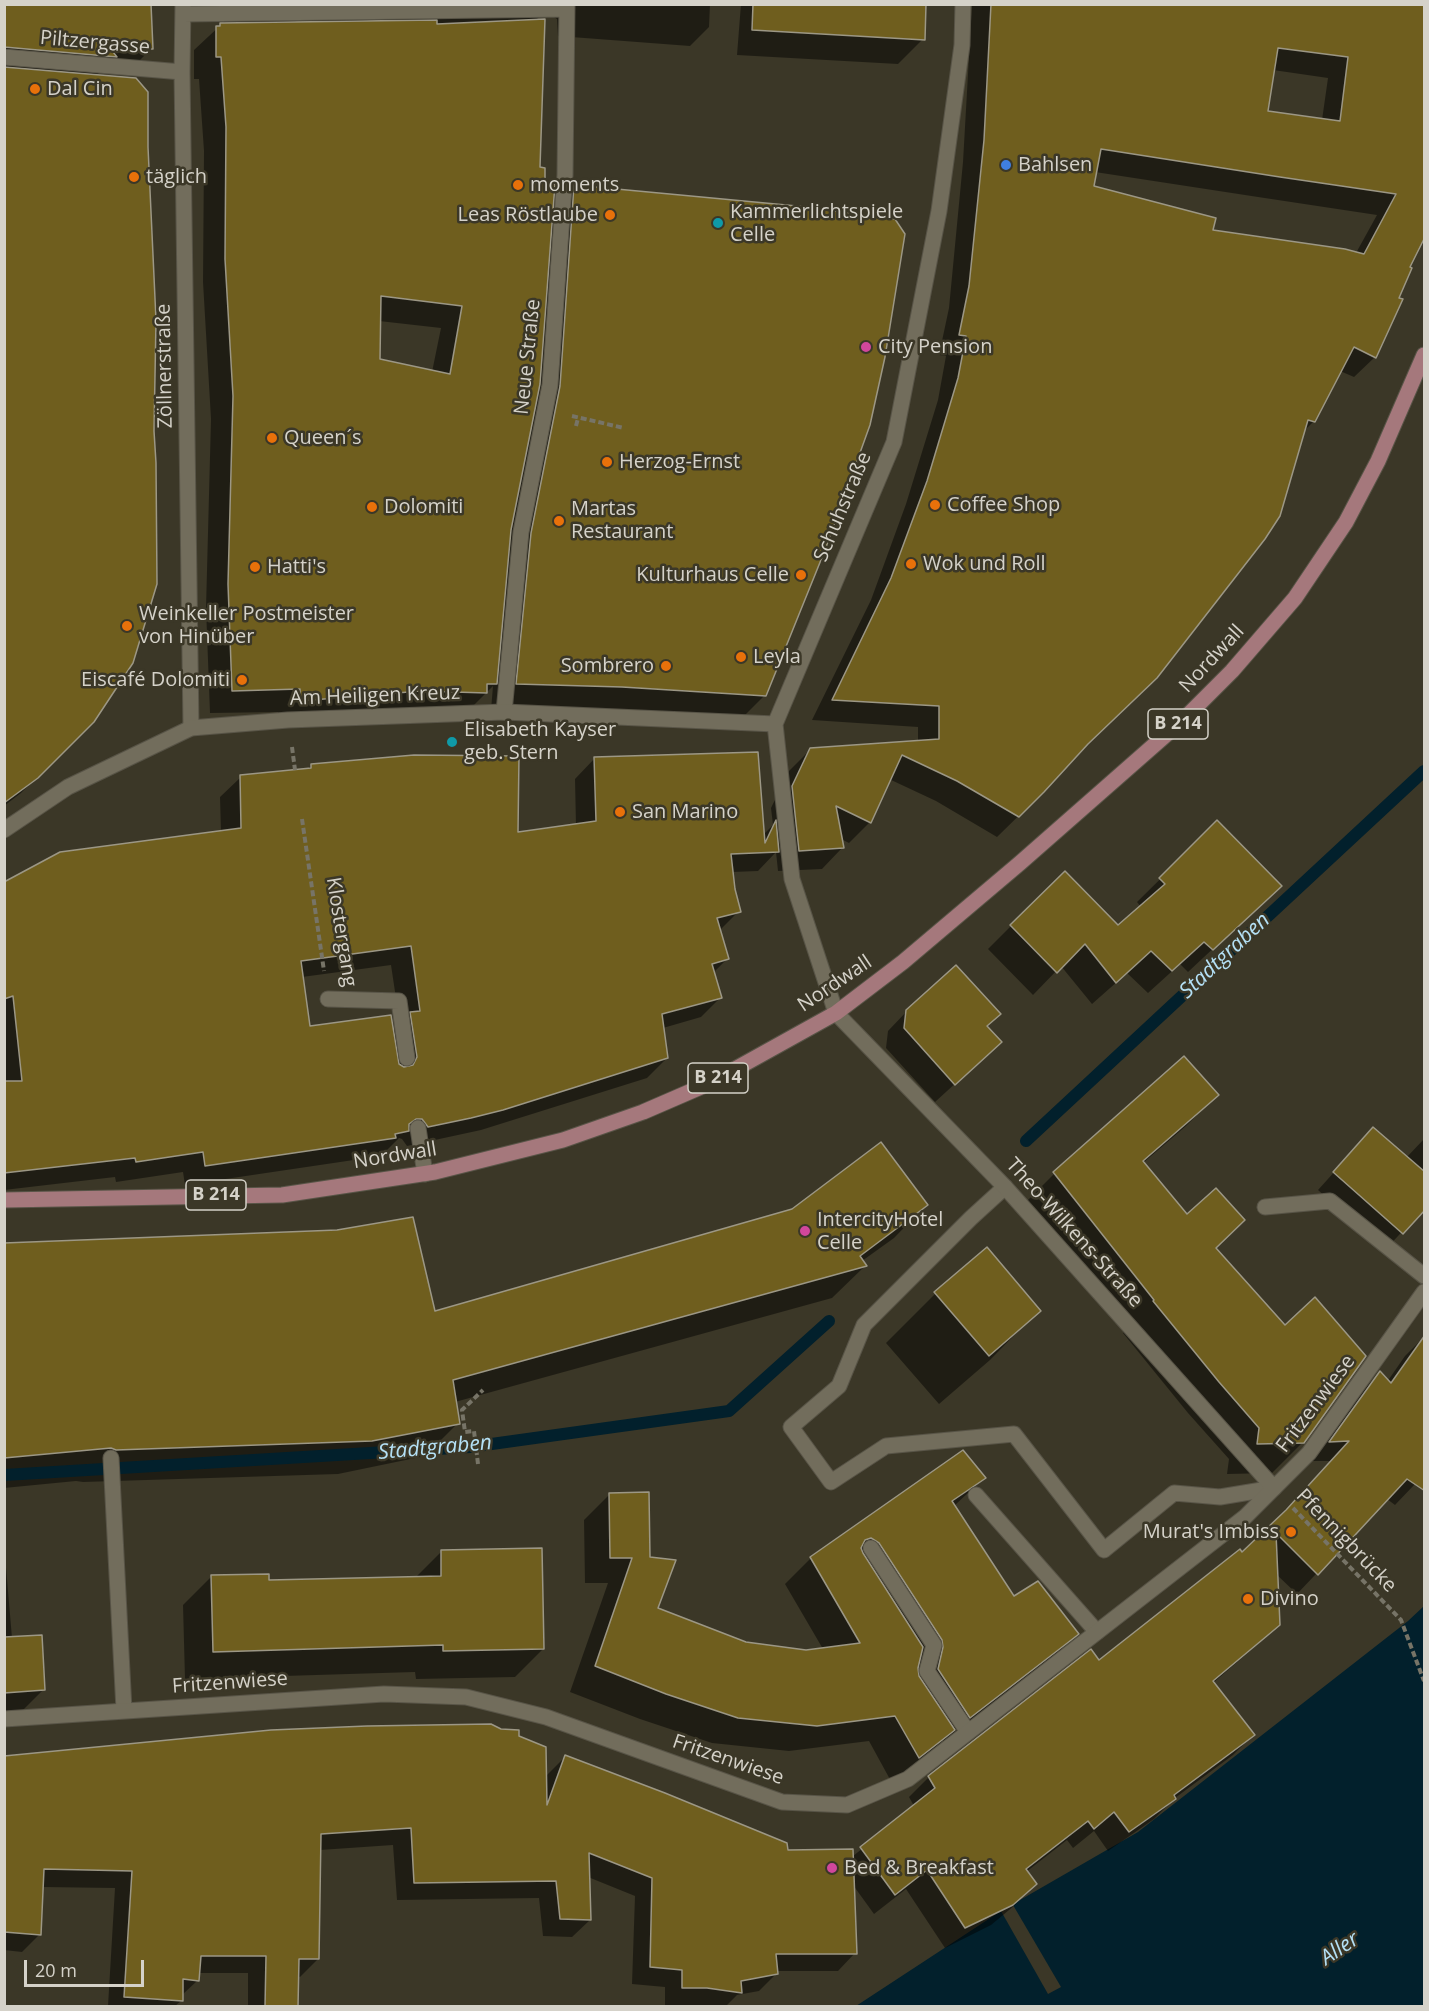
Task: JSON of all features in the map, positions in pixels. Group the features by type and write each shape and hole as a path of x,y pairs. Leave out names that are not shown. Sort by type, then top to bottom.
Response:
{"main road":[{"name":"Nordwall","path":"4,1200 282,1195 425,1174 563,1140 644,1112 710,1083 836,1013 903,962 1011,870 1185,718 1232,671 1295,598 1346,522 1378,461 1425,355"}],"street":[{"name":"Schuhstraße","path":"836,1013 792,879 775,724 894,442 939,211 962,45 963,4"},
{"path":"183,9 567,7"},
{"name":"Neue Straße","path":"504,712 522,532 550,385 565,175 567,7"},
{"name":"Zöllnerstraße","path":"183,9 191,728"},
{"name":"Piltzergasse","path":"4,57 182,72"},
{"name":"Am Heiligen Kreuz","path":"4,830 68,787 191,728 288,720 504,712 775,724"},
{"name":"Klostergang","path":"328,999 399,1001 407,1058"},
{"name":"Theo-Wilkens-Straße","path":"836,1013 1005,1187 1274,1488"},
{"path":"418,1128 425,1174"},
{"path":"1005,1187 864,1325 839,1386 791,1427 831,1482 886,1446 1014,1434 1104,1550 1174,1493 1220,1497 1274,1488"},
{"path":"1265,1206 1330,1201 1425,1276"},
{"name":"Fritzenwiese","path":"4,1719 384,1694 466,1697 546,1717 782,1802 847,1805 908,1779 1245,1517 1309,1453 1425,1292"},
{"path":"111,1458 124,1710"},
{"path":"976,1495 1097,1632"},
{"path":"872,1548 934,1645 927,1671 968,1732"}],"path":[{"path":"545,410 624,428"},
{"path":"576,426 578,418"},
{"name":"Klostergang","path":"302,819 328,999"},
{"path":"478,1464 474,1431 465,1432 462,1410 483,1390"},
{"name":"Pfennigbrücke","path":"1274,1488 1401,1620 1425,1681"}],"water":[{"name":"Aller","path":"1424,1606 1424,2006 856,2006 1001,1911 1138,1832 1408,1621"}],"pier":[{"path":"1013,1905 1061,1987 1048,1994 1001,1911"}],"building":[{"path":"4,4 151,4 153,49 110,48 117,57 4,47"},
{"path":"753,4 926,4 925,40 752,30"},
{"path":"991,4 1425,4 1425,237 1410,267 1412,268 1399,298 1403,299 1376,358 1354,347 1315,422 1308,420 1280,516 1265,539 1157,678 1088,744 1019,817 957,781 902,755 871,823 836,806 844,848 799,851 792,786 810,748 939,739 939,706 832,700 891,578 927,481 958,378 966,336 959,335 969,286 984,140","holes":["1278,48 1348,57 1340,121 1268,111","1101,149 1280,177 1396,194 1364,254 1345,249 1213,230 1216,218 1094,186"]},
{"path":"545,19 540,167 545,168 545,183 555,184 540,384 511,530 497,684 487,684 487,693 421,691 300,701 300,689 232,691 228,584 233,396 225,259 226,127 221,57 216,57 216,26 220,26 220,23 437,20 437,24","holes":["381,296 462,306 450,374 380,359"]},
{"path":"4,67 136,78 148,92 148,147 156,320 154,431 157,584 133,663 94,722 38,778 4,803"},
{"path":"574,185 797,206 895,219 905,234 885,357 870,425 825,550 766,696 622,687 516,684 531,533 560,386"},
{"path":"758,752 765,843 776,820 779,852 731,854 735,889 741,912 717,918 729,959 712,964 722,998 662,1014 668,1058 471,1118 428,1127 422,1119 416,1119 409,1124 409,1131 395,1134 396,1138 205,1166 203,1152 136,1162 135,1158 4,1173 4,1081 22,1081 13,996 4,999 4,882 60,852 241,828 240,775 311,768 311,764 414,755 519,756 518,832 596,821 594,757","holes":["411,946 420,1011 410,1012 417,1057 413,1065 404,1067 399,1064 391,1015 310,1026 301,961"]},
{"path":"1217,820 1282,886 1213,950 1204,942 1172,971 1151,951 1116,983 1085,944 1057,973 1010,925 1065,871 1118,925 1165,884 1159,878"},
{"path":"956,965 1001,1014 987,1026 1002,1042 955,1085 904,1028 906,1010"},
{"path":"1184,1056 1219,1095 1143,1161 1187,1214 1216,1188 1245,1220 1216,1248 1285,1325 1315,1297 1366,1356 1304,1443 1257,1444 1259,1428 1153,1301 1053,1172"},
{"path":"1373,1127 1425,1172 1425,1210 1403,1234 1333,1172"},
{"path":"881,1142 928,1205 860,1256 867,1266 453,1380 460,1424 372,1441 116,1450 111,1448 4,1458 4,1243 337,1230 413,1217 435,1311 792,1209"},
{"path":"987,1247 1041,1311 989,1356 934,1292"},
{"path":"1425,1335 1425,1491 1407,1479 1318,1575 1276,1533 1280,1625 1213,1681 1255,1735 1174,1795 1176,1799 1129,1832 1114,1812 1094,1829 1088,1821 1026,1869 1037,1884 1013,1905 965,1928 927,1870 895,1895 860,1847 935,1788 928,1776 1091,1649 1099,1660 1240,1549 1242,1552 1286,1510 1349,1441 1329,1442 1380,1371 1391,1383"},
{"path":"963,1450 986,1478 952,1501 1014,1596 1038,1581 1079,1634 970,1718 938,1669 943,1647 942,1640 879,1543 871,1538 865,1540 861,1548 863,1553 923,1647 918,1668 919,1676 955,1730 919,1758 895,1716 817,1726 738,1718 666,1694 595,1666 632,1558 610,1558 609,1493 649,1492 650,1557 676,1560 658,1608 746,1642 806,1650 860,1643 810,1557"},
{"path":"542,1548 544,1649 443,1651 443,1645 213,1652 211,1575 269,1574 269,1580 441,1576 441,1550"},
{"path":"42,1635 45,1690 4,1693 4,1637"},
{"path":"491,1724 501,1729 519,1730 519,1736 546,1747 547,1805 565,1755 787,1843 788,1850 853,1849 857,1954 776,1954 778,1974 741,1981 742,1993 707,1988 682,1988 682,1970 650,1967 652,1878 589,1853 591,1920 560,1919 556,1881 414,1883 411,1828 321,1834 319,1959 299,1959 298,2007 265,2007 266,1956 201,1956 199,1981 183,1979 183,2001 124,1997 132,1871 44,1869 41,1935 4,1932 4,1756 271,1730"}],"waterway":[{"name":"Stadtgraben","path":"1026,1141 1424,771"},
{"name":"Stadtgraben","path":"4,1475 470,1447 729,1411 829,1321"}],"place":[{"name":"Dal Cin","path":"35,89"},
{"name":"Bahlsen","path":"1006,165"},
{"name":"täglich","path":"134,177"},
{"name":"moments","path":"518,185"},
{"name":"Leas Röstlaube","path":"610,215"},
{"name":"Kammerlichtspiele Celle","path":"718,223"},
{"name":"City Pension","path":"866,347"},
{"name":"Queen´s","path":"272,438"},
{"name":"Herzog-Ernst","path":"607,462"},
{"name":"Coffee Shop","path":"935,505"},
{"name":"Dolomiti","path":"372,507"},
{"name":"Martas Restaurant","path":"559,521"},
{"name":"Wok und Roll","path":"911,564"},
{"name":"Hatti's","path":"255,567"},
{"name":"Kulturhaus Celle","path":"801,575"},
{"name":"Weinkeller Postmeister von Hinüber","path":"127,626"},
{"name":"Leyla","path":"741,657"},
{"name":"Sombrero","path":"666,666"},
{"name":"Eiscafé Dolomiti","path":"242,680"},
{"name":"Elisabeth Kayser geb. Stern","path":"452,742"},
{"name":"San Marino","path":"620,812"},
{"name":"IntercityHotel Celle","path":"805,1231"},
{"name":"Murat's Imbiss","path":"1291,1532"},
{"name":"Divino","path":"1248,1599"},
{"name":"Bed & Breakfast","path":"832,1868"}]}
